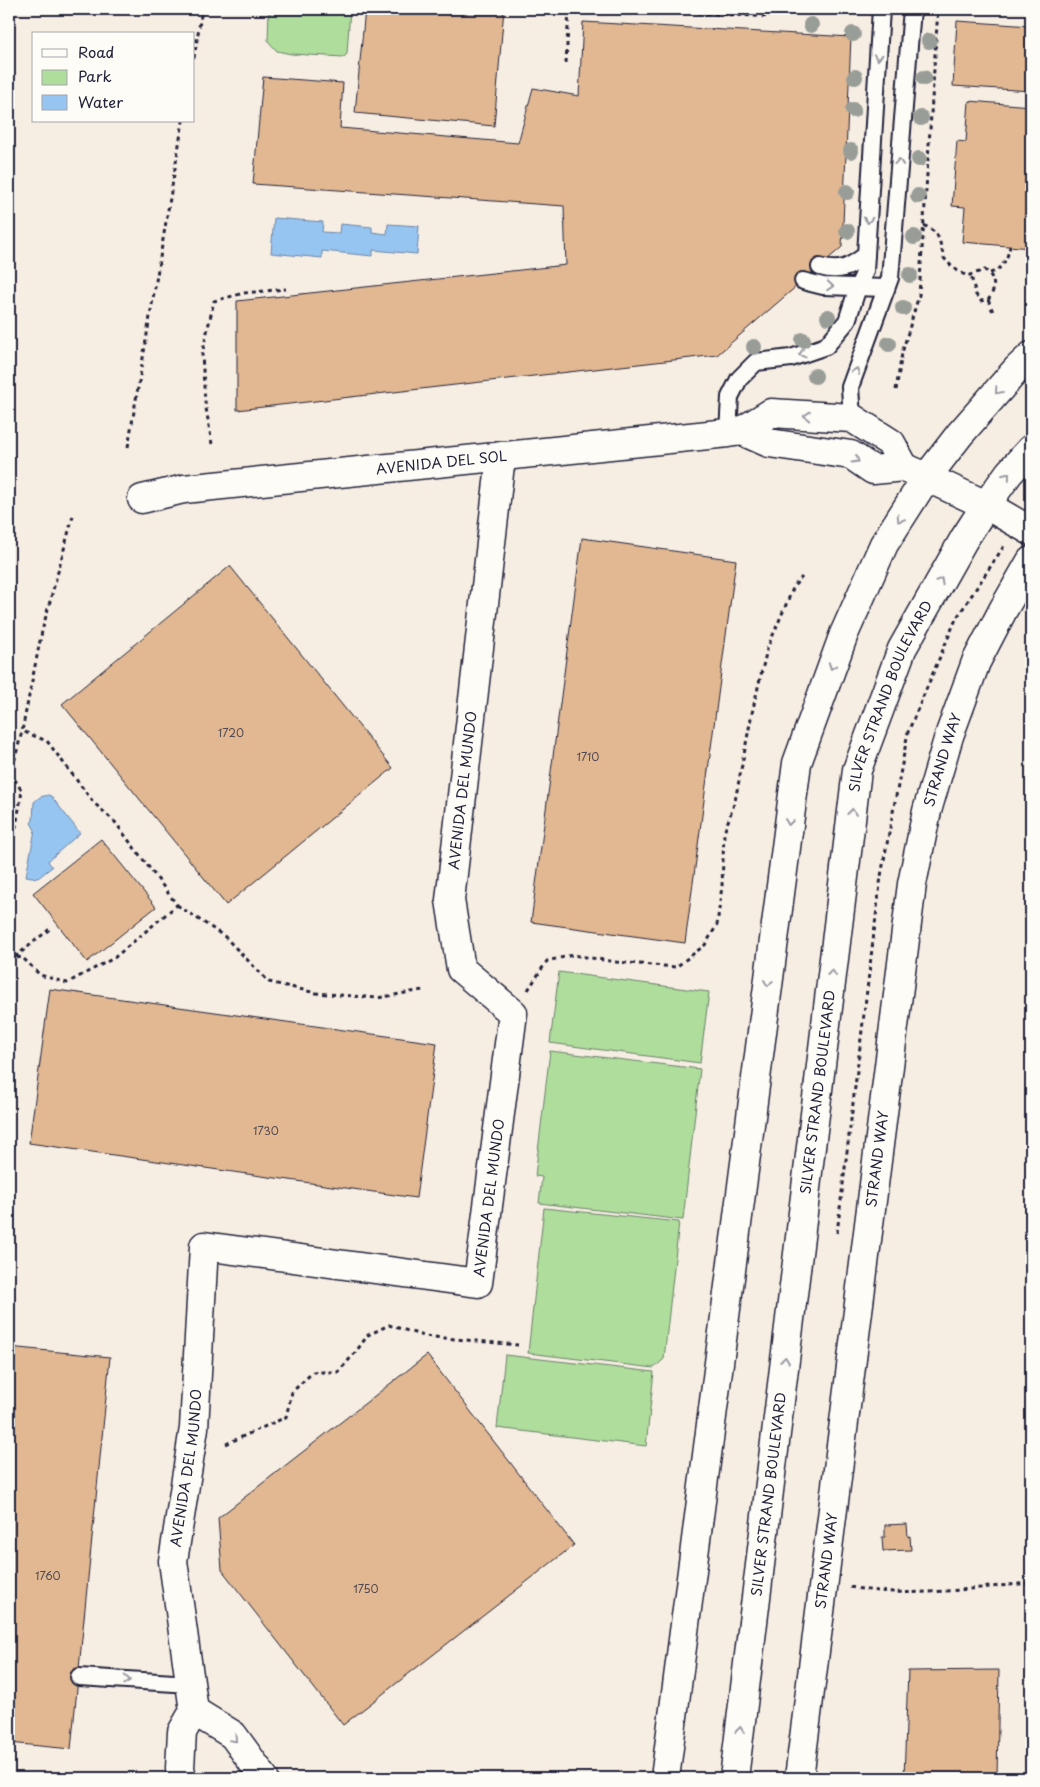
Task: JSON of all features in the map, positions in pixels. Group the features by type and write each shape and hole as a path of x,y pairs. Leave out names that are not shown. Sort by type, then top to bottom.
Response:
{"main road":[{"path":"665,1778 797,763 844,634 915,472 960,434 1017,369 1031,356"},
{"name":"AVENIDA DEL SOL","path":"142,499 184,489 735,432 771,413 852,418 891,443 915,472"},
{"name":"AVENIDA DEL SOL","path":"735,432 769,443 851,456 873,470 915,472 986,504"},
{"name":"SILVER STRAND BOULEVARD","path":"734,1778 857,770 902,649 986,504 1009,473 1031,449"},
{"name":"AVENIDA DEL MUNDO","path":"194,1711 173,1561 194,1428 204,1246 478,1283 512,1013 461,969 450,900 501,456"},
{"path":"986,504 1031,531"},
{"name":"STRAND WAY","path":"799,1778 912,884 927,810 949,736 976,662 1031,561"},
{"path":"182,1778 180,1768 182,1732 194,1711 233,1735 264,1778"}],"lane":[{"path":"735,432 730,397 738,379 756,362 790,358 826,346 847,321 865,271 881,9"},
{"path":"852,418 850,388 890,278 912,9"},
{"path":"820,266 828,269 849,268 866,255"},
{"path":"803,282 824,286 886,288"},
{"path":"79,1678 190,1684"}],"path":[{"path":"195,52 202,9"},
{"path":"566,62 569,9"},
{"path":"634,9 769,17 770,9"},
{"path":"896,390 902,353 919,295 938,9"},
{"path":"128,446 183,122"},
{"path":"924,224 936,233 944,258 960,272 971,276 986,270 990,274 993,278 994,288 988,300 994,314"},
{"path":"990,274 999,270 1008,257 1010,246"},
{"path":"971,276 976,295 981,301 988,300"},
{"path":"212,444 205,402 202,354 214,300 244,293 286,290"},
{"path":"9,868 10,853 22,792 11,774 22,731 42,631 74,512"},
{"path":"512,1013 547,961 573,955 616,962 676,966 705,945 717,925 722,886 724,833 735,802 752,713 767,649 794,586 802,577"},
{"path":"22,731 47,741 94,802 115,822 178,905 224,936 269,982 316,993 377,998 423,990"},
{"path":"14,957 22,957 40,975 67,983 114,958 178,905"},
{"path":"9,959 51,928"},
{"path":"226,1444 286,1417 292,1392 313,1372 338,1372 355,1354 368,1336 389,1325 424,1336 518,1345"},
{"path":"850,1587 874,1592 906,1594 1031,1583"},
{"path":"1031,1604 1027,1637 1031,1739"}],"green space":[{"path":"269,9 350,9 347,54 344,57 291,54 277,51 268,41"},
{"path":"559,972 709,992 700,1063 550,1043"},
{"path":"550,1051 700,1069 683,1220 539,1203 542,1177 535,1176"},
{"path":"544,1208 679,1222 664,1359 654,1368 528,1353"},
{"path":"505,1355 654,1372 646,1446 497,1428"}],"water":[{"path":"274,218 323,222 322,232 339,233 340,224 372,227 372,232 387,234 388,224 419,226 417,254 373,250 373,256 322,251 322,258 271,253"},
{"path":"51,796 80,833 48,861 52,867 38,878 26,876 35,830 31,823 33,820 34,802 40,797"}],"building":[{"path":"365,9 504,9 494,126 355,113"},
{"path":"957,21 1031,26 1031,91 953,86"},
{"path":"583,22 851,37 842,247 717,355 237,410 237,301 566,265 564,206 253,184 263,77 343,83 340,128 518,143 533,88 579,96"},
{"path":"969,101 1031,106 1031,248 962,242 965,207 952,206 957,141 966,142"},
{"path":"582,538 736,560 685,943 531,922"},
{"path":"230,566 393,768 226,905 62,704"},
{"path":"101,839 156,907 87,962 33,893"},
{"path":"50,989 437,1043 416,1198 29,1143"},
{"path":"9,1347 110,1357 71,1749 9,1743"},
{"path":"427,1355 574,1545 343,1725 222,1570 218,1518"},
{"path":"907,1524 911,1550 883,1551 882,1537 885,1537 885,1525"},
{"path":"999,1670 997,1778 904,1778 908,1671"}]}
